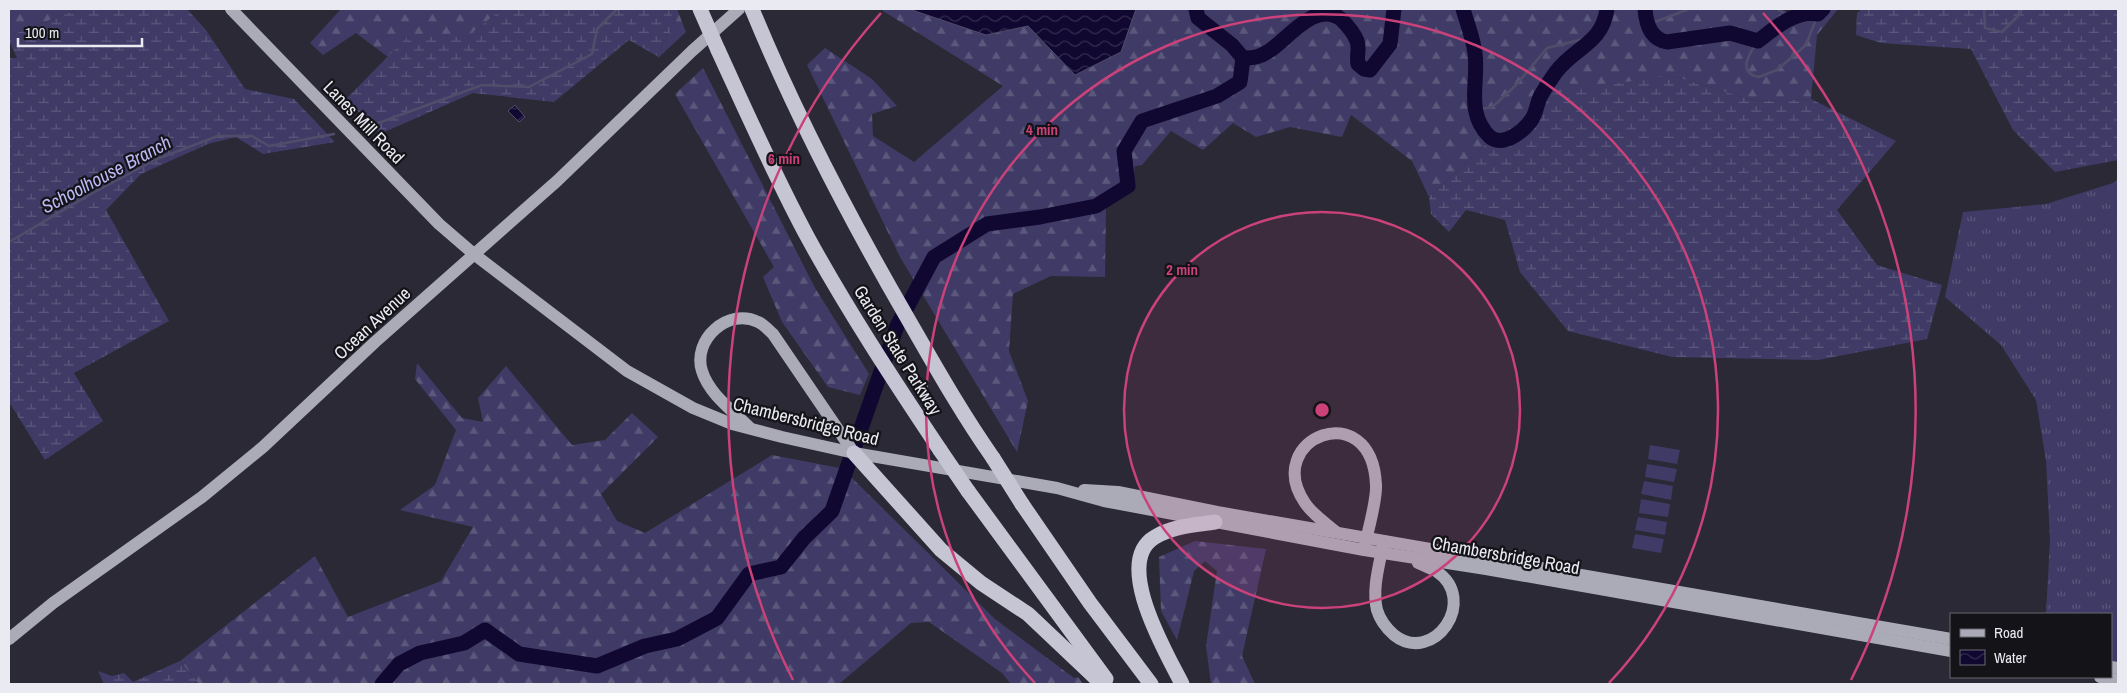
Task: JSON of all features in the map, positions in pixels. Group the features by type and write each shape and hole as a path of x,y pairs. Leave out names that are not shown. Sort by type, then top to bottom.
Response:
{"highway":[{"name":"Garden State Parkway","path":"700,9 773,170 808,238 868,339 968,491 1110,684"},
{"name":"Garden State Parkway","path":"754,13 817,150 887,283 968,422 1090,603 1151,684"},
{"path":"859,457 941,550 980,582 1028,614 1102,684"},
{"path":"1182,684 1150,620 1141,587 1139,568 1142,550 1154,537 1173,529 1215,522"}],"main road":[{"name":"Lanes Mill Road","path":"231,9 439,224 475,255"},
{"name":"Ocean Avenue","path":"9,639 53,603 202,497 243,464 376,342 558,181 685,57 739,9"},
{"name":"Chambersbridge Road","path":"475,255 630,372 693,408 732,424 859,457 1057,488 1118,492 1226,514 1336,532 1365,544"},
{"path":"749,427 725,404 708,383 702,371 700,358 708,336 715,329 735,319 749,319 760,322 773,334 839,432 859,457"},
{"path":"1336,532 1306,504 1297,486 1295,467 1304,448 1311,442 1322,435 1336,432 1352,436 1365,449 1373,466 1376,486 1365,544"},
{"name":"Chambersbridge Road","path":"1057,488 1104,501 1215,522 1383,546 1950,639"},
{"name":"Chambersbridge Road","path":"1383,546 1405,556 1950,651"},
{"path":"1383,546 1376,589 1377,609 1381,619 1386,628 1396,637 1414,643 1423,642 1434,638 1448,624 1452,616 1453,598 1451,590 1441,576 1405,556"}],"green space":[{"path":"9,9 78,9 9,36"},
{"path":"78,9 187,9 206,30 245,89 294,99 335,142 263,154 236,137 208,144 141,174 106,210 169,321 74,373 103,421 45,460 9,402 9,58 17,58 9,41 9,36"},
{"path":"341,9 502,9 467,37 407,37 388,57 356,33 323,55 310,43"},
{"path":"502,9 668,9 676,21 657,56 629,40 554,102 473,93 380,134 346,99 407,37 467,37"},
{"path":"668,9 677,9 686,32 658,58 657,56 676,21"},
{"path":"883,9 909,9 986,35 1028,26 1075,75 1121,52 1136,9 1782,9 1787,12 1838,9 1817,35 1811,99 1756,101 1669,75 1519,122 1485,145 1429,197 1412,161 1351,115 1342,137 1290,127 1256,137 1233,123 1203,150 1171,131 1142,165 1135,166 1134,174 1106,204 1105,277 1051,276 1013,294 1009,351 1028,401 1017,452 900,257 807,65 825,48 872,79 897,106 872,114 873,136 914,162 1003,86 883,11"},
{"path":"1862,9 2118,9 2118,160 2055,172 2013,130 1971,49 1881,43 1856,35 1857,13"},
{"path":"703,68 815,288 869,374 860,395 828,387 782,322 763,277 774,267 675,94"},
{"path":"1669,75 1756,101 1811,99 1896,141 1837,210 1877,265 1942,285 1927,339 1818,360 1672,357 1568,331 1520,272 1505,220 1466,210 1449,232 1431,214 1429,197 1485,145 1519,122 1551,94"},
{"path":"2118,179 2118,668 2112,667 2112,613 2046,613 2050,540 2046,461 2036,400 2001,345 1945,297 1963,212 2046,204 2113,183"},
{"path":"417,363 462,418 483,422 478,398 506,366 572,445 605,440 632,413 658,437 601,494 617,521 645,533 772,455 850,470 849,475 995,619 1074,678 1078,677 1083,684 1011,684 1002,673 929,622 911,623 839,684 199,684 180,661 315,556 348,617 441,581 473,527 400,510 435,485 456,430 415,379"},
{"path":"1650,445 1680,450 1677,464 1648,459"},
{"path":"1647,464 1677,469 1674,482 1645,477"},
{"path":"1644,481 1673,486 1671,500 1641,494"},
{"path":"1641,499 1670,504 1668,517 1639,513"},
{"path":"1638,517 1667,522 1665,535 1635,530"},
{"path":"1635,534 1664,539 1661,553 1632,548"},
{"path":"1195,541 1266,549 1242,656 1255,684 1211,684 1206,646 1217,571 1205,561 1194,571 1177,640 1161,611 1159,557"},
{"path":"180,661 199,684 104,684 98,671 112,676 124,673 133,682"}],"water":[{"path":"909,9 1136,9 1121,52 1075,75 1028,26 986,35"},
{"path":"515,105 525,117 519,122 508,111"}],"waterway":[{"name":"Schoolhouse Branch","path":"361,127 381,122 482,85 529,87 592,54 597,29 617,9"},
{"path":"1196,9 1198,18 1232,45 1243,58"},
{"path":"1243,58 1257,57 1266,53 1302,23 1321,14 1331,14 1341,19 1348,26 1358,44 1358,64 1364,69 1370,70 1390,44 1394,9"},
{"path":"1463,9 1475,53 1475,107 1477,117 1489,136 1500,141 1512,137 1528,124 1535,114 1540,97 1556,72 1594,38 1600,30 1607,9"},
{"path":"1645,9 1650,30 1657,38 1667,42 1730,33 1758,41 1793,17 1810,13 1818,14 1823,9"},
{"path":"1647,25 1689,9"},
{"path":"1777,9 1793,18"},
{"path":"1984,9 1985,28 2002,32 2020,14 2022,9"},
{"path":"1758,41 1749,56 1746,67 1752,75 1759,77 1777,70 1806,45 1818,14"},
{"path":"1475,110 1492,107 1498,102 1516,85 1547,48 1596,36"},
{"path":"382,684 399,664 420,653 464,643 485,630 519,654 597,666 645,646 677,639 717,618 749,574 781,567 804,538 832,511 897,326 934,257 987,224 1040,217 1096,206 1128,186 1124,151 1142,121 1217,96 1240,82 1243,58"},
{"name":"Schoolhouse Branch","path":"9,242 89,195 157,159 218,136 252,136 269,146 334,134"}]}
